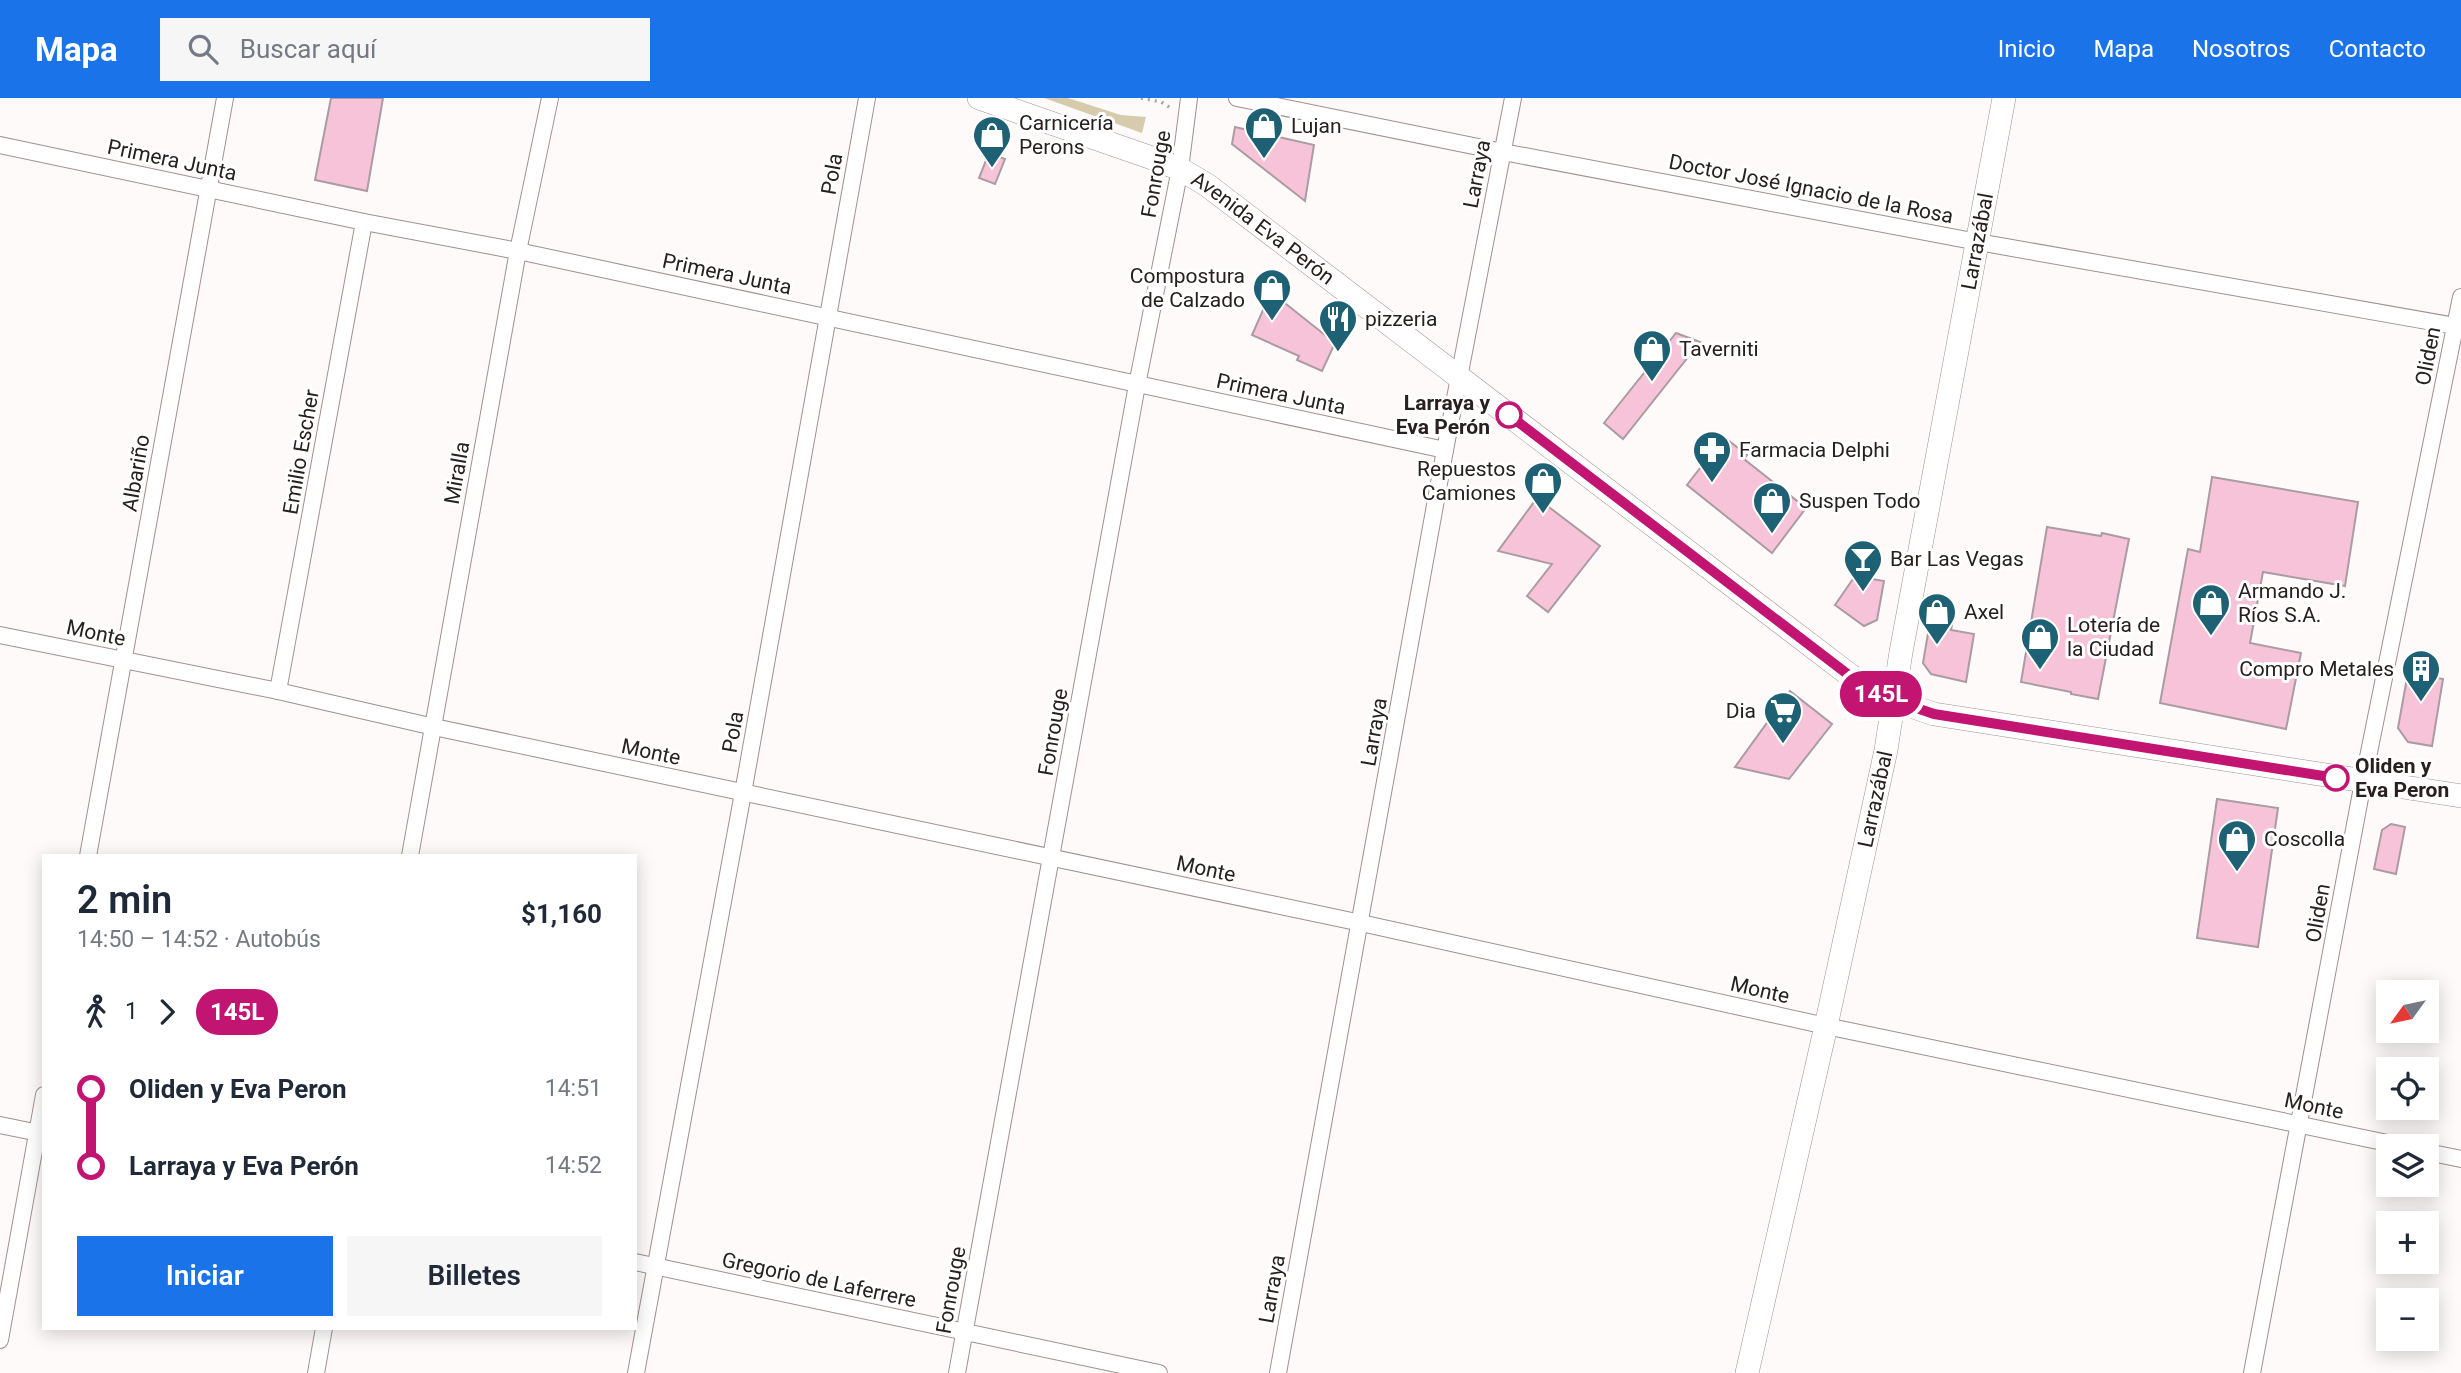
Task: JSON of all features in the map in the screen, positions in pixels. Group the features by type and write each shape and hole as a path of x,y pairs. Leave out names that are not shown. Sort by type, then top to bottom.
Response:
{"main road":[{"name":"Avenida Eva Perón","path":"980,98 1180,169 1207,185 1850,676 1893,700 1934,714 2461,796"},
{"name":"Larrazábal","path":"1747,1373 1886,750 2004,98"}],"street":[{"name":"Albariño","path":"88,854 225,98"},
{"name":"Miralla","path":"410,854 518,251 550,98"},
{"name":"Pola","path":"636,1373 867,98"},
{"name":"Fonrouge","path":"957,1373 1137,385 1180,169 1189,98"},
{"name":"Doctor José Ignacio de la Rosa","path":"1237,98 1503,152 1978,242 2458,327"},
{"name":"Larraya","path":"1278,1373 1445,450 1513,98"},
{"name":"Primera Junta","path":"0,145 364,222 518,251 1445,450"},
{"name":"Emilio Escher","path":"278,691 364,222"},
{"name":"Oliden","path":"2252,1373 2363,782 2458,327 2461,296"},
{"name":"Monte","path":"0,635 278,691 434,727 1361,923 1826,1026 2376,1141"},
{"path":"0,1340 42,1114"},
{"path":"0,1125 40,1134"},
{"path":"2439,1154 2461,1159"},
{"name":"Gregorio de Laferrere","path":"637,1262 1159,1373"},
{"path":"316,1373 324,1330"}],"path":[{"path":"1140,98 1166,104 1175,116"}],"shaded area":[{"path":"1044,98 1068,98 1121,115 1146,117 1142,133"}],"building":[{"path":"331,98 383,98 367,191 315,180"},
{"path":"1235,127 1314,145 1305,201 1232,144"},
{"name":"Carnicería Perons","path":"989,153 1005,159 995,184 979,178"},
{"path":"1271,292 1335,343 1322,371 1297,360 1299,356 1252,335"},
{"name":"Taverniti","path":"1676,333 1700,342 1623,439 1604,423"},
{"path":"1724,437 1747,455 1744,459 1806,508 1772,553 1687,485"},
{"path":"2212,477 2358,502 2345,586 2263,572 2250,643 2301,653 2286,729 2160,703 2188,549 2200,552"},
{"path":"1537,498 1600,546 1548,612 1527,596 1552,564 1498,551"},
{"path":"2047,527 2129,539 2098,699 2021,682"},
{"name":"Bar Las Vegas","path":"1855,576 1884,581 1877,620 1864,626 1835,605"},
{"path":"1933,604 1955,608 1951,630 1974,634 1966,682 1931,674 1923,663"},
{"name":"Compro Metales","path":"2408,672 2443,679 2432,746 2408,742 2398,728"},
{"name":"Dia","path":"1790,691 1832,724 1789,779 1735,767"},
{"name":"Coscolla","path":"2217,799 2278,808 2258,947 2197,938"},
{"path":"2391,824 2405,827 2396,874 2374,869 2382,830"}],"bus line":[{"name":"145L","path":"1509,415 1850,676 1893,700 1934,714 2336,778"}],"place":[{"name":"Lujan","path":"1264,160"},
{"name":"Carnicería Perons","path":"992,169"},
{"name":"Compostura de Calzado","path":"1272,322"},
{"name":"pizzeria","path":"1338,353"},
{"name":"Taverniti","path":"1652,383"},
{"name":"Larraya y Eva Perón","path":"1509,415"},
{"name":"Farmacia Delphi","path":"1712,484"},
{"name":"Repuestos Camiones","path":"1543,515"},
{"name":"Suspen Todo","path":"1772,535"},
{"name":"Bar Las Vegas","path":"1863,593"},
{"name":"Armando J. Ríos S.A.","path":"2211,637"},
{"name":"Axel","path":"1937,646"},
{"name":"Lotería de la Ciudad","path":"2040,671"},
{"name":"Compro Metales","path":"2421,703"},
{"name":"Dia","path":"1783,745"},
{"name":"Oliden y Eva Peron","path":"2336,778"},
{"name":"Coscolla","path":"2237,873"}]}
